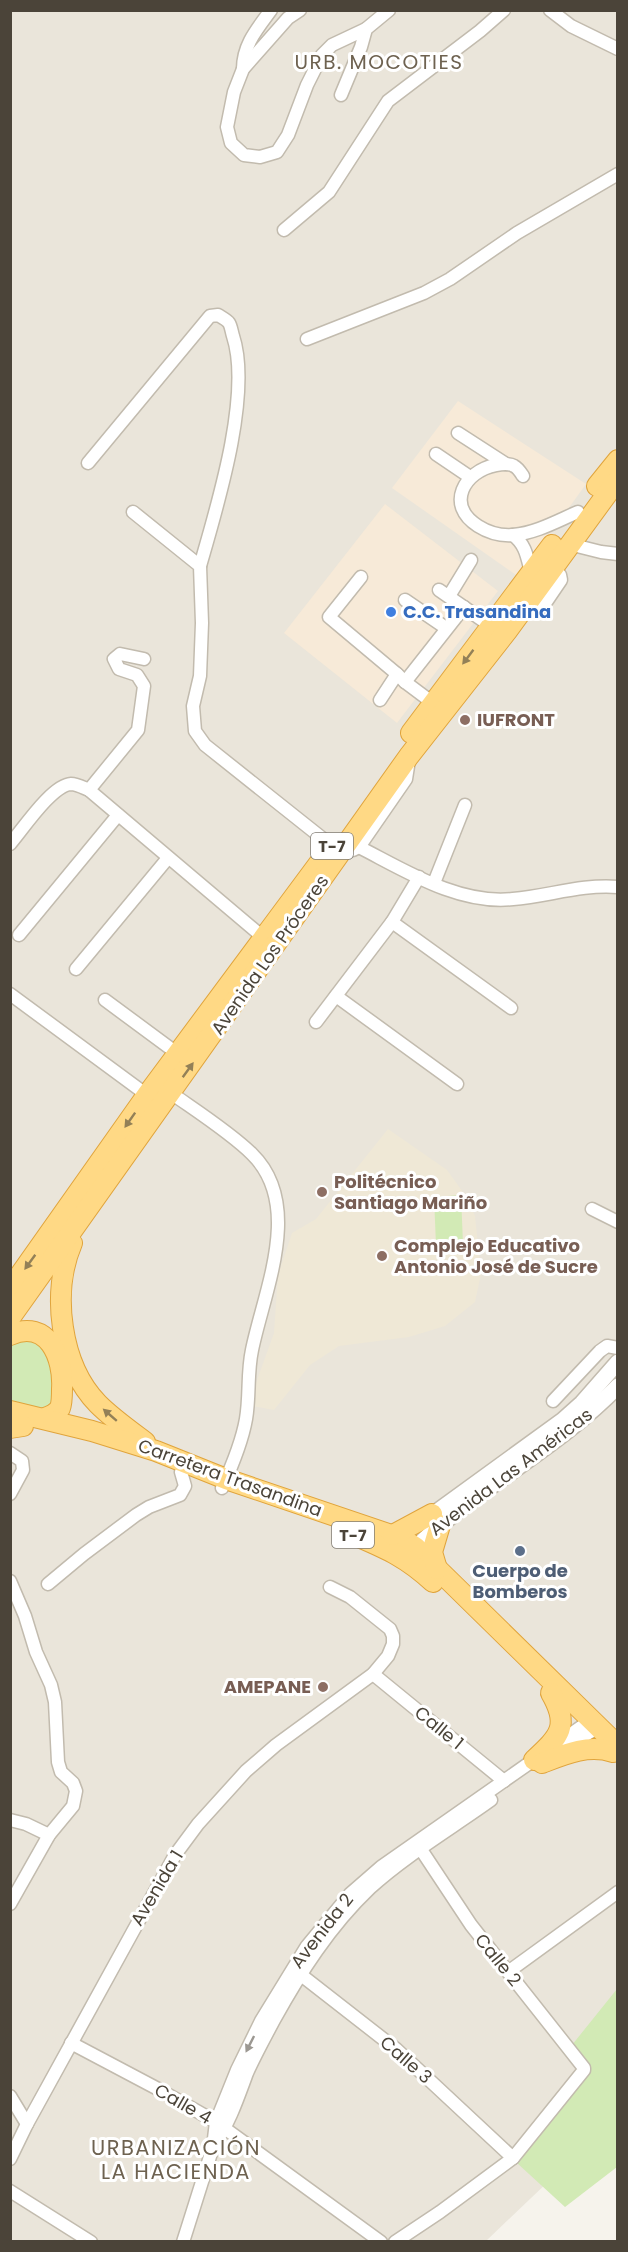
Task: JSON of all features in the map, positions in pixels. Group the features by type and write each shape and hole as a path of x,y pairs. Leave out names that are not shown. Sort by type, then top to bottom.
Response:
{"highway":[{"name":"Avenida Los Próceres","path":"10,1289 147,1095 264,938 344,849 433,703 618,460"},
{"name":"Avenida Los Próceres","path":"10,1318 409,756 525,607 552,566 618,479"},
{"path":"81,1220 67,1253 63,1273 60,1301 62,1331 80,1377 97,1403 156,1451"},
{"path":"10,1335 26,1329 35,1332 47,1338 57,1351 63,1375 60,1408 55,1414 45,1418"},
{"name":"Carretera Trasandina","path":"14,1422 45,1418 156,1451 224,1483"},
{"name":"Carretera Trasandina","path":"14,1422 98,1441 181,1472 224,1483 401,1546 437,1569 616,1752"},
{"path":"401,1546 407,1529 436,1520 432,1552 437,1569"},
{"name":"Carretera Trasandina","path":"401,1546 426,1575 551,1693 591,1726"},
{"path":"538,1761 560,1729 561,1714 551,1693"},
{"path":"538,1761 593,1749 616,1752"}],"street":[{"path":"243,69 243,54 254,32 271,10"},
{"path":"300,10 288,18 243,69 234,92 227,127 231,143 244,155 260,157 277,152 288,135 307,85 322,56 332,45 366,29 389,10"},
{"path":"284,230 329,192 388,101 504,10"},
{"path":"550,10 571,26 618,49"},
{"path":"341,94 366,29"},
{"path":"307,339 424,293 450,279 517,233 617,174"},
{"path":"88,463 210,316 218,315 229,323 237,347 239,368 236,415 220,500 200,566 202,623 200,676 193,706 195,731 205,745 344,849 467,896 491,900 513,899 588,886 618,887"},
{"path":"458,433 506,464 515,466 523,476"},
{"path":"436,454 470,477"},
{"path":"506,464 486,467 470,477 461,496 464,513 475,524 499,535 513,535 533,531 578,512"},
{"path":"133,512 200,566"},
{"path":"525,549 545,526"},
{"path":"513,535 525,549 531,572"},
{"path":"569,544 618,554"},
{"path":"471,560 444,593 490,626"},
{"path":"361,577 328,617 433,703"},
{"path":"405,600 446,628"},
{"path":"380,700 464,607"},
{"path":"89,790 138,730 144,686 137,675 119,669 114,659 120,654 144,659"},
{"path":"10,844 53,793 65,785 74,784 89,790 264,938"},
{"path":"434,883 465,805"},
{"path":"19,935 118,815"},
{"path":"76,969 168,858"},
{"path":"316,1022 392,922 419,877"},
{"path":"392,922 511,1008"},
{"path":"10,994 147,1095"},
{"path":"336,996 457,1084"},
{"path":"105,1000 178,1054"},
{"path":"171,1093 252,1153 268,1177 277,1212 276,1256 249,1360 246,1419 224,1483"},
{"path":"592,1209 618,1222"},
{"path":"554,1401 607,1346 618,1348"},
{"name":"Avenida Las Américas","path":"436,1520 582,1403 618,1362"},
{"name":"Avenida Las Américas","path":"436,1520 558,1440 618,1386"},
{"path":"10,1453 22,1461 22,1470 17,1485 10,1494"},
{"path":"48,1584 136,1515 149,1507 180,1495 185,1486 181,1472"},
{"path":"10,1581 25,1616 36,1652 51,1685 55,1702 58,1762 61,1772 73,1783 76,1791 73,1806 49,1835 10,1904"},
{"name":"Avenida 1","path":"10,2159 147,1903 175,1855 198,1824 246,1771 276,1745 373,1674 388,1656 393,1644 390,1629 350,1597 330,1587"},
{"name":"Calle 1","path":"373,1674 504,1781"},
{"path":"418,1846 591,1726"},
{"path":"184,2241 220,2126 296,1971 370,1888 418,1846 504,1781 538,1761"},
{"path":"10,1820 26,1824 49,1835"},
{"name":"Calle 2","path":"418,1846 471,1926 584,2068 582,2074 513,2158"},
{"path":"508,1972 618,1892"},
{"name":"Calle 3","path":"296,1971 396,2049 513,2158"},
{"name":"Calle 4","path":"72,2043 158,2089 220,2126 378,2240"},
{"path":"10,2096 27,2124"},
{"path":"395,2241 440,2212 513,2158"},
{"path":"10,2191 91,2241"}],"shaded area":[{"path":"11,11 617,11 617,2116 486,2241 11,2242"},
{"path":"458,401 586,484 519,577 392,488"},
{"name":"C.C. Trasandina","path":"385,504 498,591 397,723 284,633"},
{"name":"Complejo Educativo Antonio José de Sucre","path":"388,1129 447,1170 465,1195 475,1216 481,1274 475,1302 445,1326 409,1337 339,1346 310,1365 274,1410 248,1405 274,1333 278,1275 292,1233 316,1219"}],"green space":[{"path":"461,1195 463,1244 436,1245 434,1197"},
{"path":"21,1340 38,1341 56,1363 52,1410 11,1407 11,1346"},
{"path":"617,1989 617,2167 565,2207 517,2163 585,2078 572,2045"}],"place":[{"name":"C.C. Trasandina","path":"391,612"},
{"name":"IUFRONT","path":"465,720"},
{"name":"Politécnico Santiago Mariño","path":"322,1192"},
{"name":"Complejo Educativo Antonio José de Sucre","path":"382,1256"},
{"name":"Cuerpo de Bomberos","path":"520,1551"},
{"name":"AMEPANE","path":"323,1687"}],"district":[{"name":"URB. MOCOTIES","path":"379,62"},
{"name":"URBANIZACIÓN LA HACIENDA","path":"176,2160"}]}
